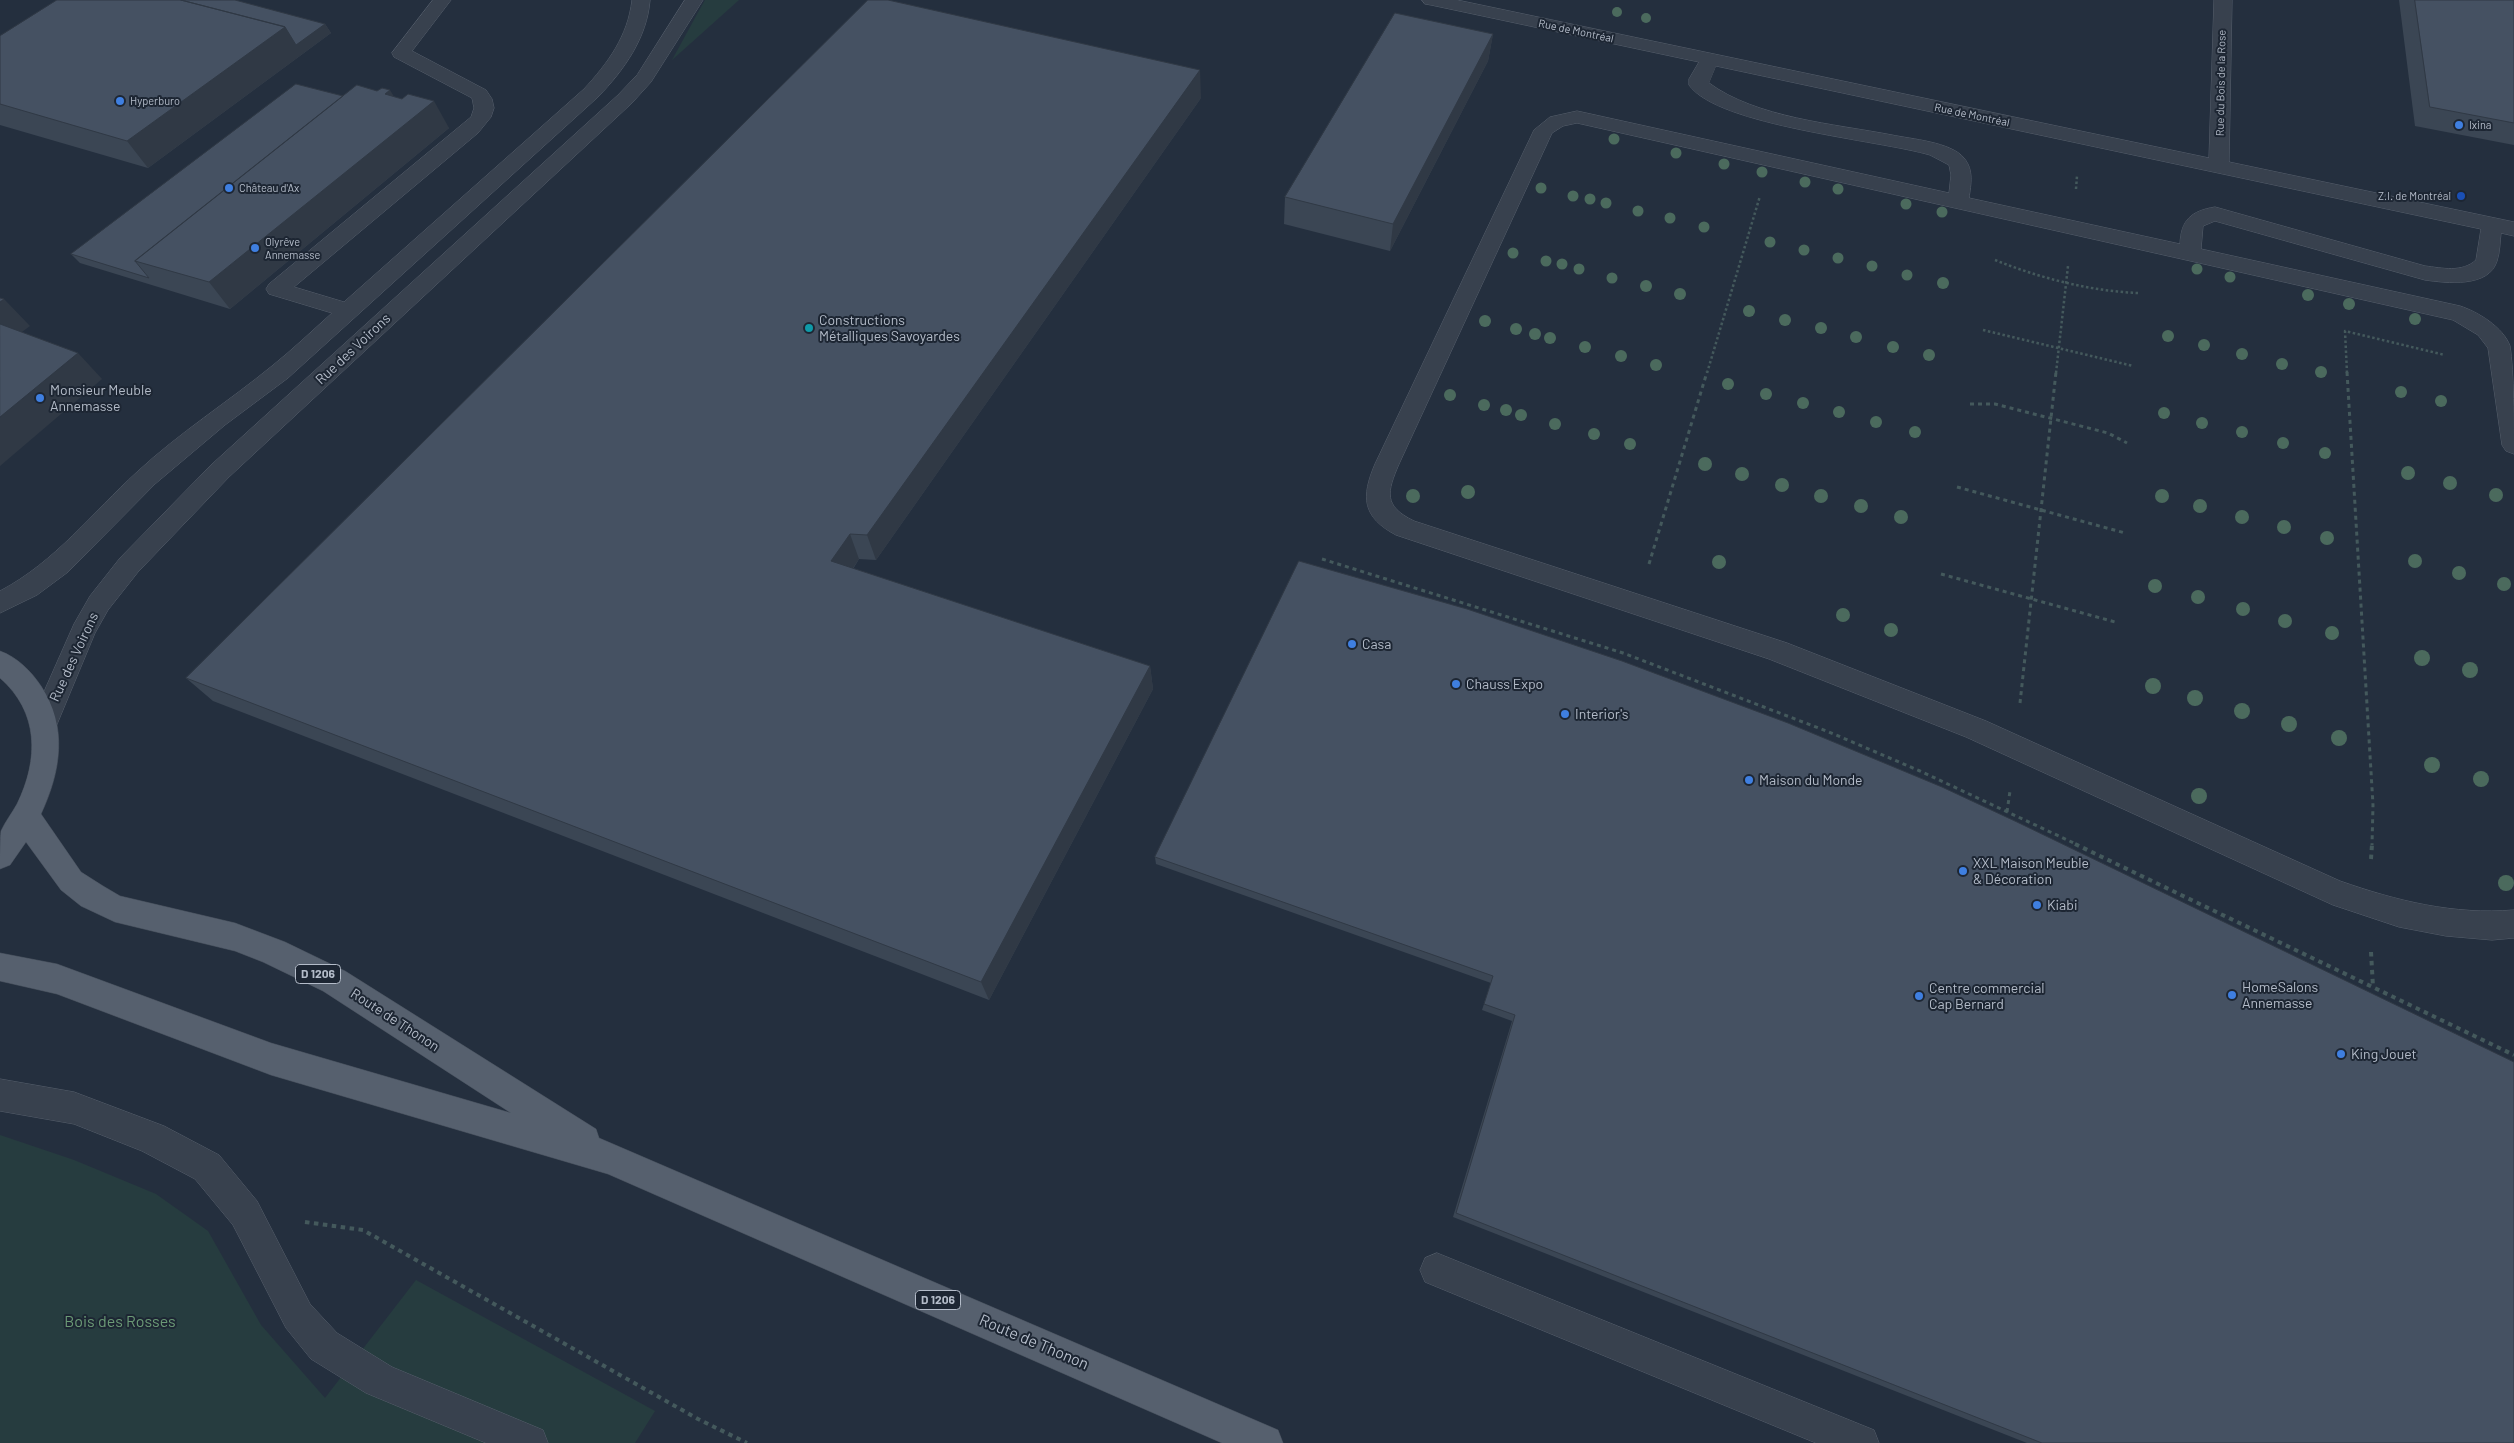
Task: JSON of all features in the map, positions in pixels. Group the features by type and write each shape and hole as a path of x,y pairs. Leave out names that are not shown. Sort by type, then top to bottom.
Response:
{"main road":[{"path":"0,662 16,673 29,687 39,703 45,721 47,742 45,765 26,816 0,856"},
{"name":"Route de Thonon","path":"26,816 48,852 71,881 92,896 124,910 235,937 274,952 334,981 610,1158"},
{"name":"Route de Thonon","path":"0,967 22,970 57,979 272,1059 610,1158 1265,1443"}],"street":[{"path":"349,310 277,289 471,129 482,115 484,103 479,94 401,53 442,0"},
{"path":"0,603 28,588 59,565 146,478 217,419 268,382 597,86 611,69 631,36 636,25 641,0"},
{"name":"Rue des Voirons","path":"45,721 83,631 99,603 129,565 220,471 625,99 644,78 694,0"},
{"name":"Rue de Montréal","path":"1430,0 2514,229"},
{"name":"Rue du Bois de la Rose","path":"2219,167 2222,0"},
{"path":"1710,59 1699,79 1699,85 1704,91 1723,101 1762,114 1919,147 1952,158 1959,166 1961,174 1958,201"},
{"path":"2514,445 2499,346 2492,336 2479,325 2460,314 1593,120 1565,119 1557,121 1544,130 1386,467 1378,493 1378,503 1392,521 1406,528 1778,652 2015,746 2296,877 2369,905 2445,922 2484,925 2514,924"},
{"path":"2190,253 2192,229 2195,221 2202,216 2216,214 2425,273 2454,276 2471,273 2486,262 2490,248 2492,224"},
{"path":"0,1095 74,1108 152,1138 207,1167 244,1213 298,1316 324,1346 379,1380 530,1443"},
{"path":"1437,1270 1862,1443"}],"path":[{"path":"1623,653 1761,196"},
{"path":"1995,260 2014,268 2118,294 2138,293"},
{"path":"2007,812 2068,264"},
{"path":"1983,330 2133,366"},
{"path":"2372,987 2369,905 2373,805 2345,331 2502,368"},
{"path":"1970,404 1995,404 2108,433 2127,443"},
{"path":"1957,487 2125,533"},
{"path":"1322,559 1623,653 1829,732 2007,812 2514,1055"},
{"path":"1941,574 2115,622"},
{"path":"244,1213 363,1230 698,1418 747,1443"}],"green space":[{"path":"705,0 739,0 672,60 701,7"},
{"name":"Bois des Rosses","path":"0,1135 74,1160 156,1194 208,1231 261,1325 325,1398 416,1280 655,1411 635,1443 0,1443"}],"building":[{"name":"Hyperburo","path":"57,0 181,0 285,27 127,141 0,104 0,36"},
{"path":"181,0 235,0 325,24 296,45 285,27"},
{"name":"Constructions Métalliques Savoyardes","path":"868,0 888,0 1200,70 867,535 850,534 831,561 1150,666 981,982 186,678"},
{"path":"2415,0 2514,0 2514,123 2430,107"},
{"path":"1395,13 1493,34 1393,224 1285,197"},
{"path":"296,84 343,96 135,261 149,278 71,254"},
{"path":"357,85 377,91 382,88 390,90 385,94 402,99 408,94 434,101 209,282 135,261"},
{"path":"0,324 78,353 0,417"},
{"name":"Centre commercial Cap Bernard","path":"1299,561 1467,609 1622,661 1788,723 1942,787 2017,822 2514,1062 2514,1443 2042,1443 1456,1213 1515,1015 1484,1004 1493,976 1155,857"}],"place":[{"name":"Hyperburo","path":"120,101"},
{"name":"Ixina","path":"2459,125"},
{"name":"Château d'Ax","path":"229,188"},
{"name":"Z.I. de Montréal","path":"2461,196"},
{"name":"Olyrêve Annemasse","path":"255,248"},
{"name":"Constructions Métalliques Savoyardes","path":"809,328"},
{"name":"Monsieur Meuble Annemasse","path":"40,398"},
{"name":"Casa","path":"1352,644"},
{"name":"Chauss Expo","path":"1456,684"},
{"name":"Interior's","path":"1565,714"},
{"name":"Maison du Monde","path":"1749,780"},
{"name":"XXL Maison Meuble & Décoration","path":"1963,871"},
{"name":"Kiabi","path":"2037,905"},
{"name":"HomeSalons Annemasse","path":"2232,995"},
{"name":"Centre commercial Cap Bernard","path":"1919,996"},
{"name":"King Jouet","path":"2341,1054"}]}
